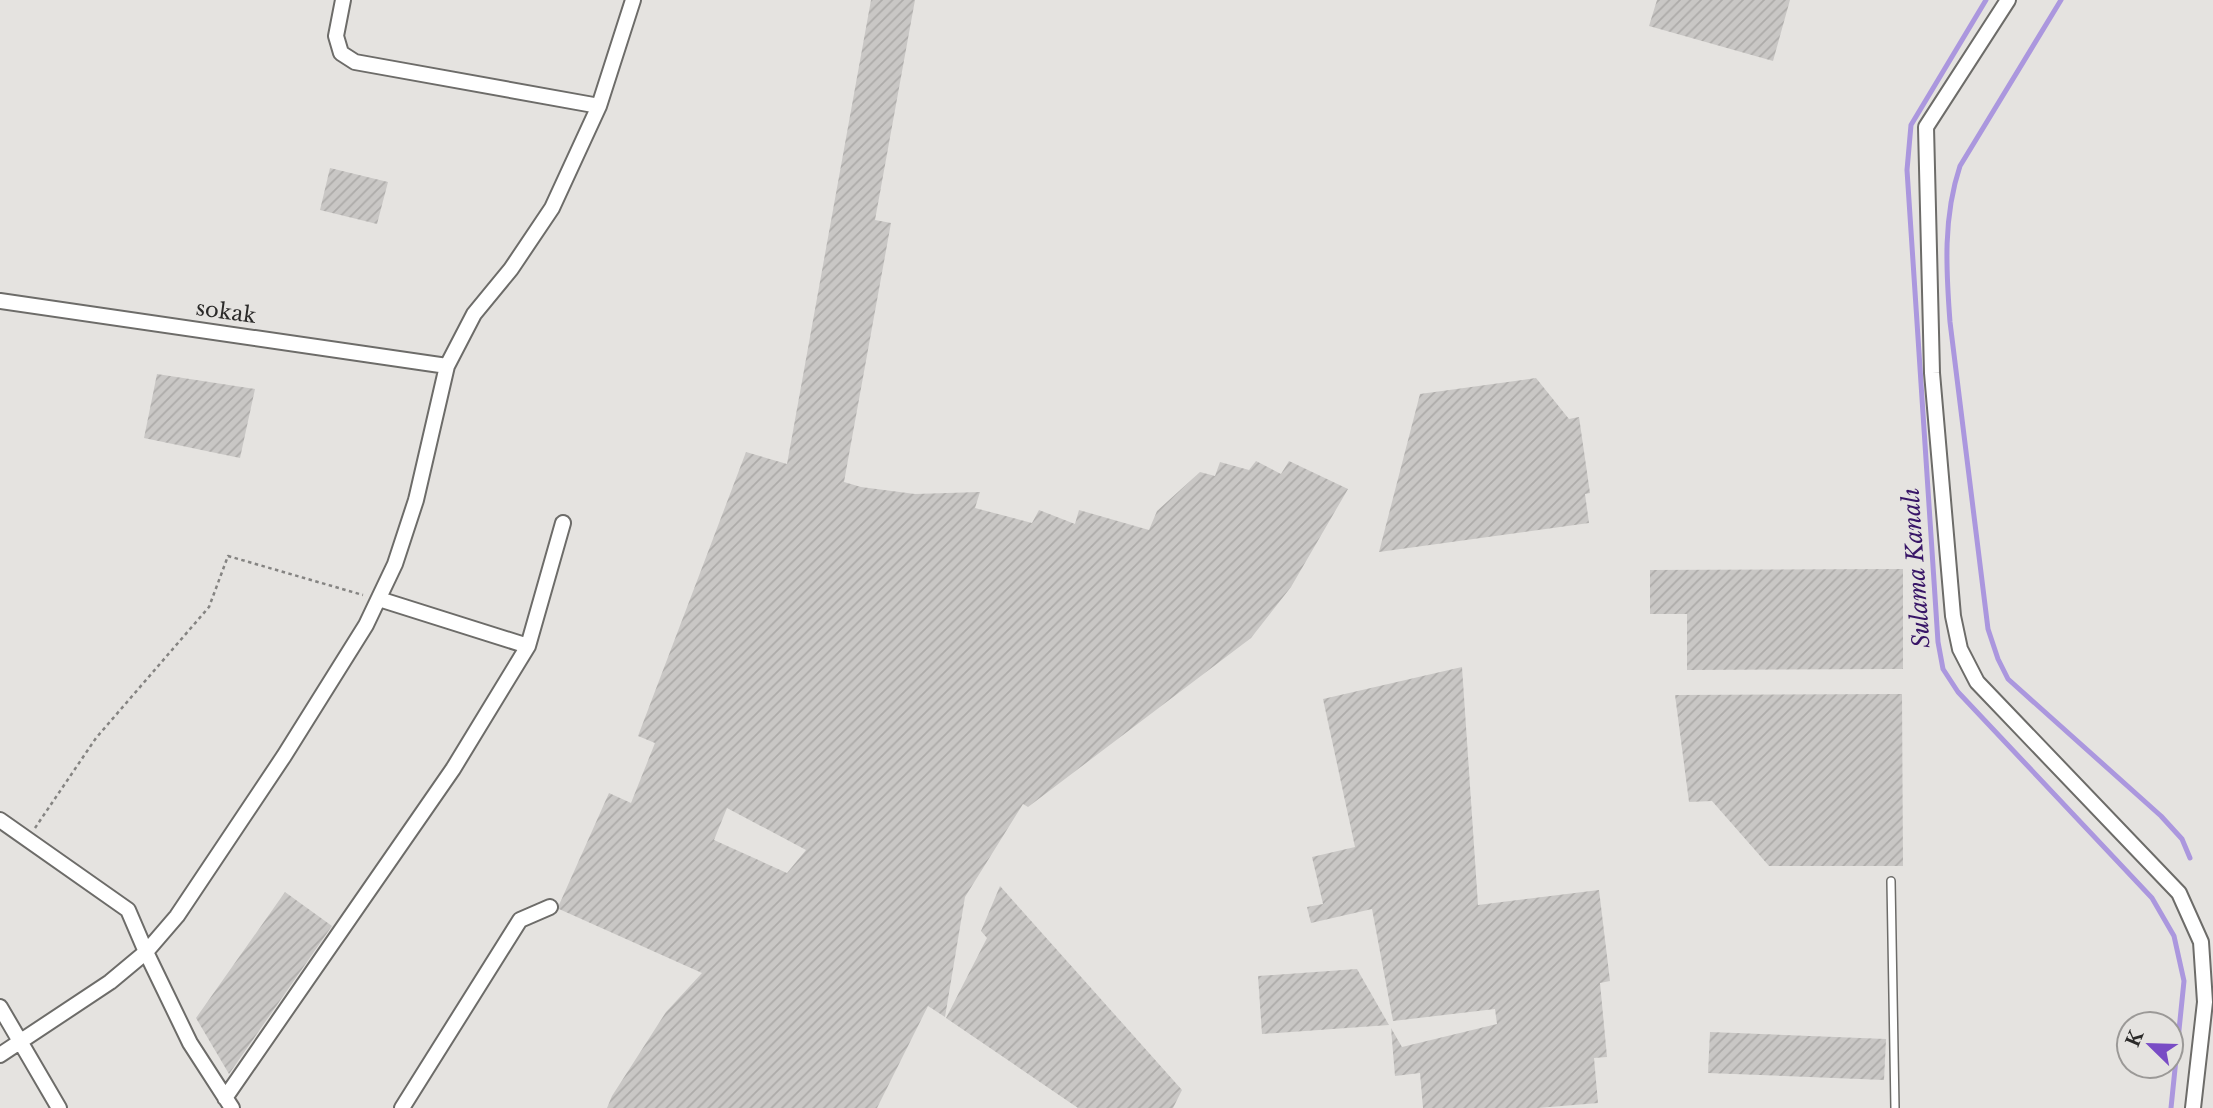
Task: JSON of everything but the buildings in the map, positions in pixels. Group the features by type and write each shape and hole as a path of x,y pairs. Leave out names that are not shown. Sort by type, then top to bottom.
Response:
{"street":[{"path":"343,0 336,36 341,53 355,62 599,106"},
{"path":"0,1055 110,982 146,952 177,916 284,756 366,625 395,564 416,500 447,366 474,314 511,269 552,208 599,106 633,0"},
{"path":"2008,0 1926,127 1932,373 1953,616 1960,649 1977,682 2179,893 2201,942 2203,966 2205,1002 2193,1108"},
{"name":"sokak","path":"0,301 447,366"},
{"path":"0,820 128,910 190,1043 229,1103 453,769 528,646 563,523"},
{"path":"379,599 528,646"},
{"path":"402,1108 520,920 550,907"},
{"path":"0,1007 59,1108"}],"lane":[{"path":"1891,881 1895,1108"}],"path":[{"path":"27,839 96,738 209,607 228,556 379,599"}],"waterway":[{"name":"Sulama Kanalı","path":"1986,0 1911,125 1907,170 1938,642 1943,669 1958,692 2152,898 2174,936 2184,981 2171,1108"},
{"path":"2061,0 1960,166 1948,224 1950,322 1988,629 2008,679 2161,816 2182,839 2190,858"}]}
